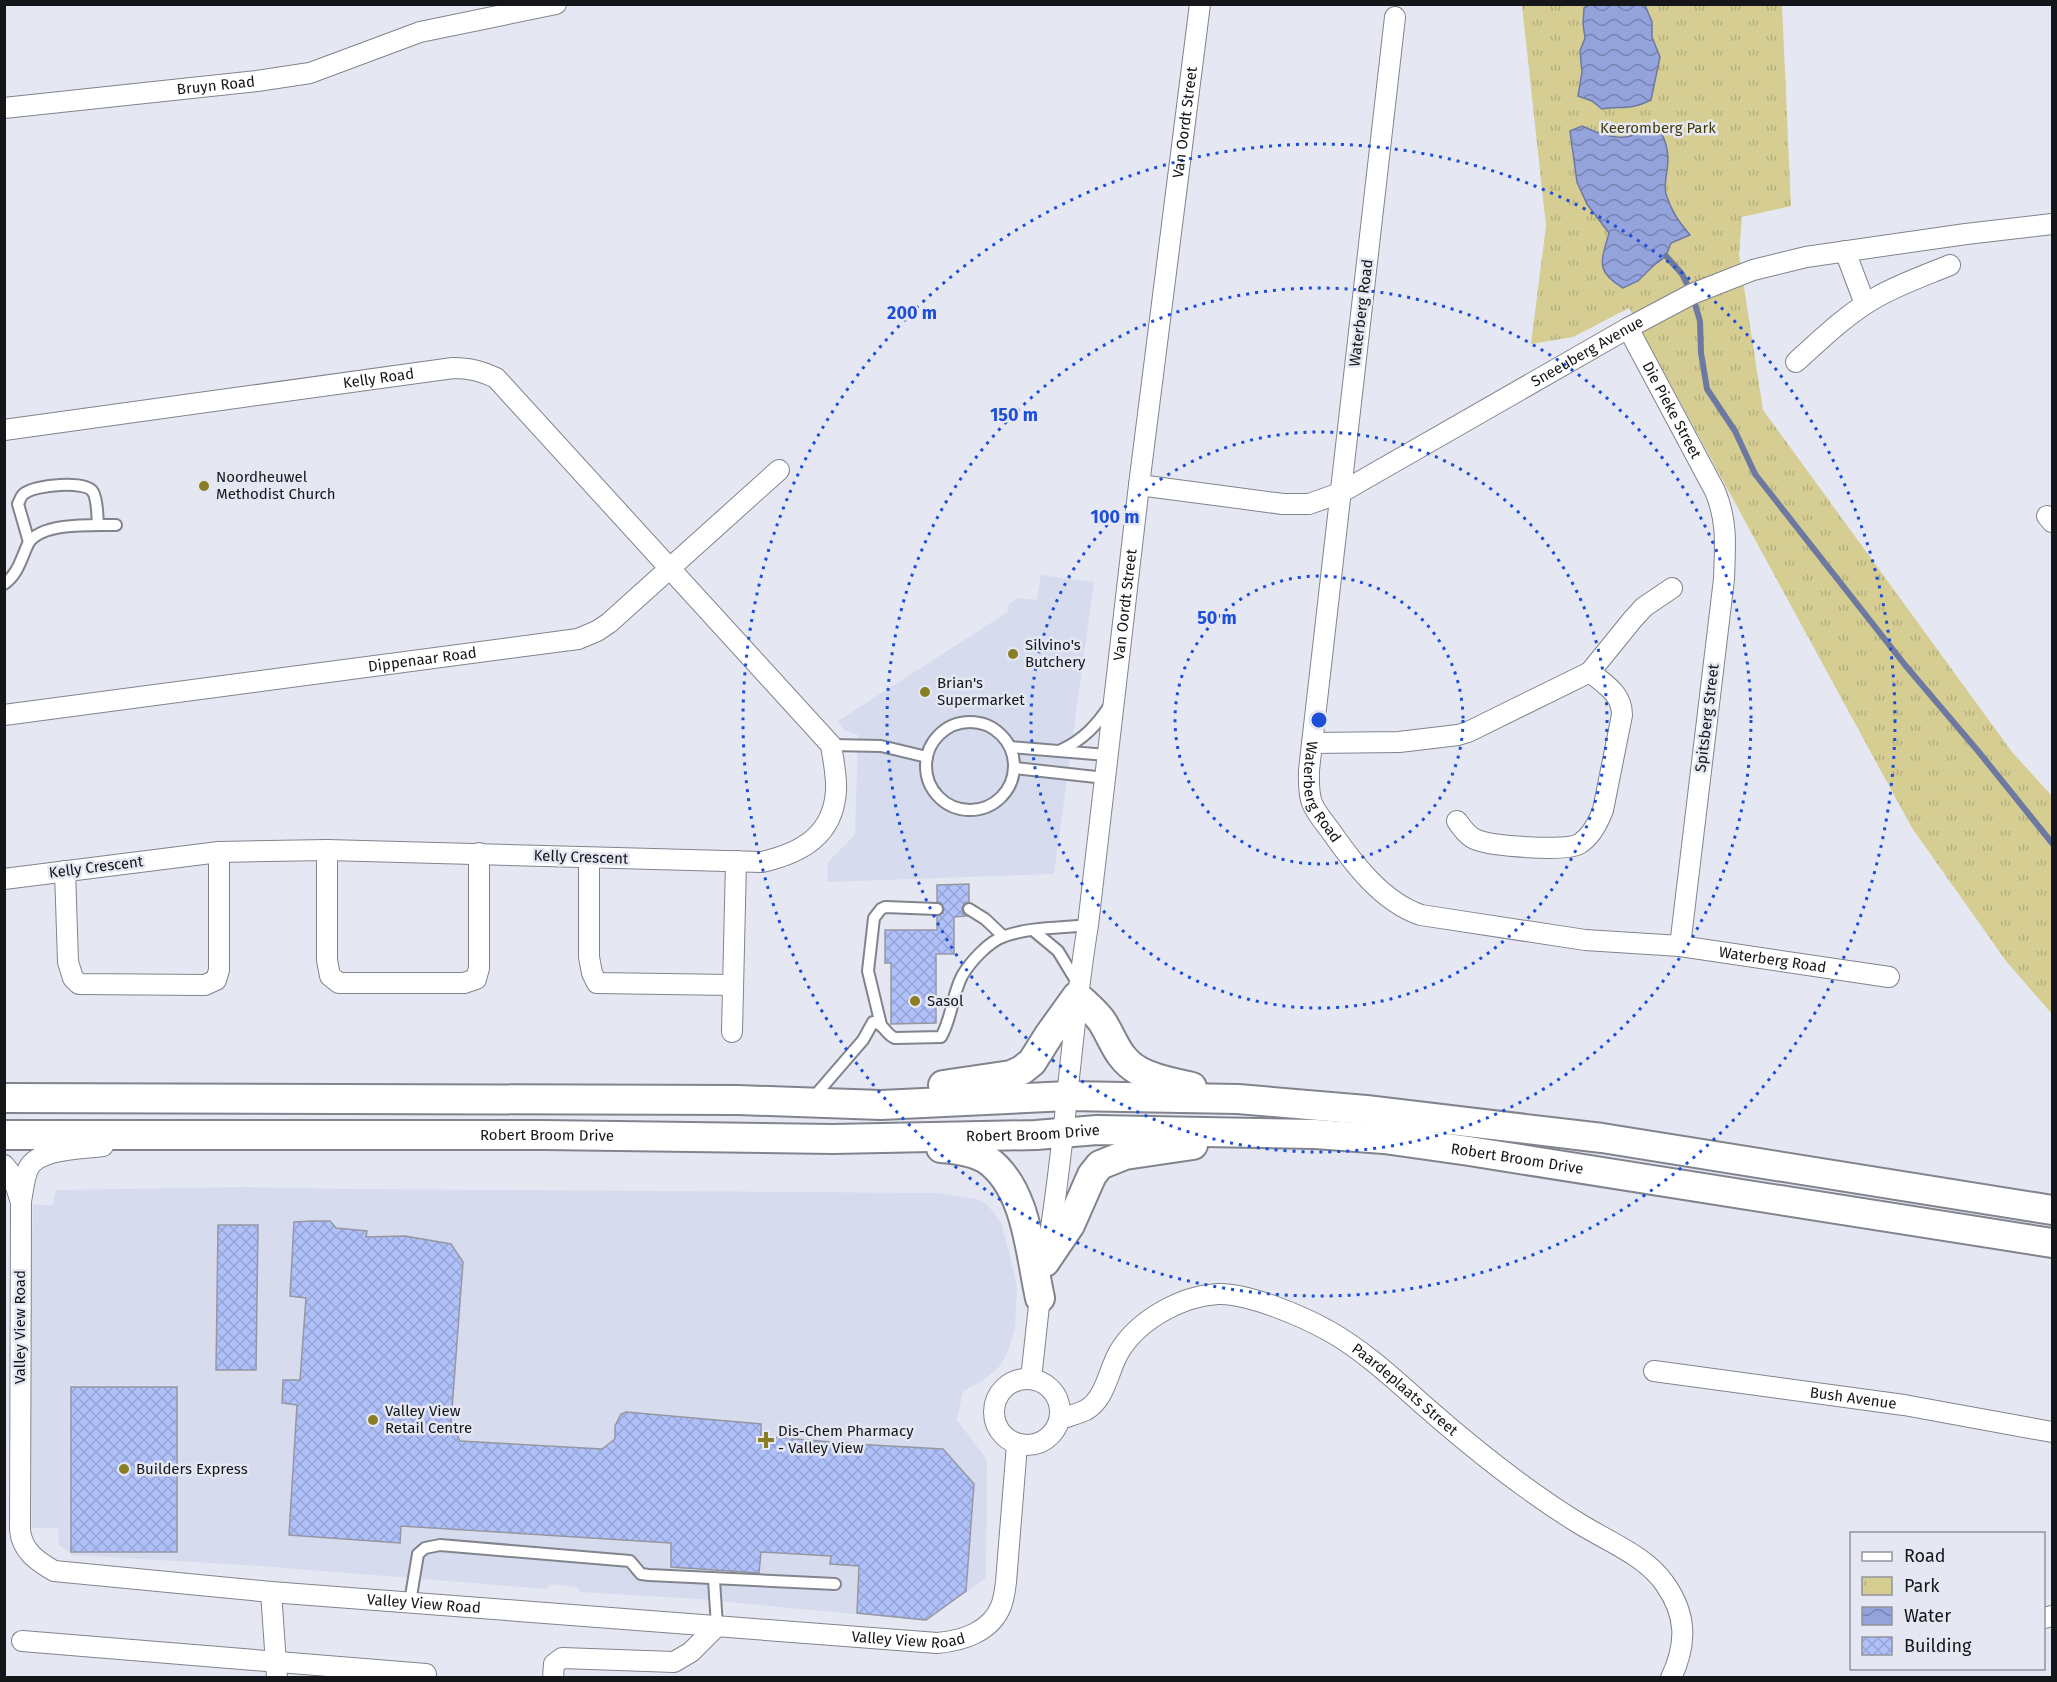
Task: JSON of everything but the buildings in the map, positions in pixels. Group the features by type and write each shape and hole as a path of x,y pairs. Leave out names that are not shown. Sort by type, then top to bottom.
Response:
{"street":[{"name":"Bruyn Road","path":"4,108 257,81 310,73 420,32 556,4"},
{"name":"Van Oordt Street","path":"1063,1132 1077,990 1088,926 1139,485 1200,4"},
{"name":"Waterberg Road","path":"1395,17 1308,782 1314,807 1365,875 1384,893 1410,911 1421,915 1586,940 1680,946 1889,977"},
{"name":"Sneeuberg Avenue","path":"1139,485 1283,504 1309,504 1340,493 1628,328 1692,294 1753,270 1806,257 2052,224"},
{"path":"1845,251 1865,304"},
{"path":"1796,362 1840,322 1865,304 1905,283 1950,265"},
{"name":"Die Pieke Street","path":"1628,328 1715,491"},
{"name":"Kelly Road","path":"4,430 453,368 477,370 496,378 671,568"},
{"name":"Dippenaar Road","path":"4,715 578,639 609,623 779,470"},
{"name":"Spitsberg Street","path":"1680,946 1724,579 1725,525 1715,491"},
{"path":"671,568 831,744"},
{"path":"1312,743 1399,742 1463,734 1590,672 1644,607 1672,588"},
{"path":"1457,820 1471,837 1492,843 1556,849 1576,846 1588,836 1599,821 1603,810 1622,716 1622,707 1618,697 1590,672"},
{"name":"Kelly Crescent","path":"4,879 219,852 327,850 762,862 783,857 801,849 820,832 829,816 836,790 831,744"},
{"path":"327,850 327,960 330,976 339,983 464,983 476,979 479,968 479,853"},
{"path":"65,871 69,962 75,981 79,984 205,985 216,980 219,970 219,852"},
{"path":"589,858 590,969 596,982 600,984 732,986"},
{"path":"732,1032 736,861"},
{"path":"881,1105 947,1084 1011,1076 1022,1070 1032,1062 1077,990 1102,1022 1111,1041 1125,1059 1138,1070 1158,1078 1238,1099"},
{"name":"Robert Broom Drive","path":"4,1098 311,1097 810,1101 881,1105 1068,1096 1238,1099 1366,1110 1602,1138 2052,1210"},
{"name":"Robert Broom Drive","path":"4,1135 544,1135 834,1139 1036,1135 1097,1130 1269,1133 1384,1139 2052,1243"},
{"path":"1031,1379 1063,1132"},
{"path":"1045,1263 1070,1225 1095,1169 1104,1162 1125,1155 1269,1133"},
{"name":"Valley View Road","path":"192,1134 49,1153 38,1158 28,1170 21,1201 19,1521 21,1541 25,1549 39,1562 54,1570 64,1573 271,1592 937,1643 955,1641 984,1628 998,1614 1003,1604 1017,1445"},
{"path":"834,1139 949,1148 984,1158 1002,1174 1019,1203 1040,1298"},
{"name":"Valley View Road","path":"4,1165 16,1184 21,1201"},
{"name":"Paardeplaats Street","path":"1060,1419 1083,1412 1096,1401 1119,1352 1144,1325 1163,1312 1197,1296 1220,1294 1256,1299 1326,1329 1354,1347 1381,1366 1504,1473 1650,1567 1672,1594 1681,1618 1683,1646 1671,1677"},
{"name":"Bush Avenue","path":"1654,1371 1904,1405 2052,1432"},
{"path":"1020,1379 1031,1379 1051,1388 1057,1397 1060,1419 1049,1438 1028,1446 1017,1445 1007,1440 1000,1432 993,1411 1001,1390 1020,1379"},
{"path":"271,1592 277,1670"},
{"path":"553,1677 554,1664 562,1658 674,1662 691,1652 717,1626"},
{"path":"22,1641 277,1670 426,1674"}],"lane":[{"path":"29,542 18,504 22,494 31,489 76,484 89,488 94,493 98,525"},
{"path":"4,584 12,578 29,542 36,535 45,531 116,525"},
{"path":"1058,751 1088,733 1114,699"},
{"path":"965,722 978,722 1002,735 1010,747 1014,768 1008,789 999,799 974,810 960,809 948,804 937,795 928,777 927,757 940,733 965,722"},
{"path":"831,744 881,746 927,757"},
{"path":"1010,747 1107,755"},
{"path":"1014,768 1105,778"},
{"path":"937,909 885,907 875,915 868,971 881,1024 890,1035 896,1038 941,1037 962,976 992,943 1003,936 1088,926"},
{"path":"969,909 985,919 1003,936"},
{"path":"1034,931 1058,951 1077,990"},
{"path":"810,1101 862,1041 871,1023 881,1024"},
{"path":"410,1602 418,1554 425,1548 441,1545 630,1562 641,1574 649,1575 714,1580 835,1584"},
{"path":"714,1580 717,1626"}],"shaded area":[{"path":"1041,575 1094,582 1054,874 827,882 828,862 855,835 858,735 844,730 838,721 1008,612 1008,605 1018,598 1037,600"},
{"name":"Valley View Retail Centre","path":"247,1187 937,1193 976,1199 987,1204 1002,1224 1017,1290 1015,1329 1007,1354 999,1367 984,1380 963,1391 957,1420 987,1460 986,1578 926,1621 697,1599 581,1592 576,1587 552,1584 546,1589 260,1566 73,1555 59,1545 58,1528 32,1528 30,1324 33,1205 53,1205 56,1190"}],"green space":[{"name":"Keeromberg Park","path":"1522,5 1782,5 1791,206 1742,217 1739,255 1763,410 2012,752 2052,796 2052,1014 2006,961 1912,828 1629,308 1573,337 1531,344 1546,226"}],"water":[{"path":"1589,5 1645,5 1652,22 1652,37 1660,57 1651,100 1632,106 1602,109 1592,101 1578,96 1582,72 1580,51 1585,38 1584,8"},
{"path":"1653,122 1664,138 1667,150 1666,194 1670,206 1690,235 1671,243 1666,256 1638,281 1623,288 1604,271 1602,265 1609,233 1587,204 1577,182 1570,131 1582,126 1601,134 1628,137 1637,134"}],"waterway":[{"path":"1666,256 1682,274 1692,294 1700,321 1701,353 1707,389 1735,431 1755,474 1905,665 2052,843"}],"place":[{"name":"Noordheuwel Methodist Church","path":"204,486"},
{"name":"Silvino's Butchery","path":"1013,654"},
{"name":"Brian's Supermarket","path":"925,692"},
{"name":"Sasol","path":"915,1001"},
{"name":"Valley View Retail Centre","path":"373,1420"},
{"name":"Dis-Chem Pharmacy - Valley View","path":"766,1440"},
{"name":"Builders Express","path":"124,1469"}]}
